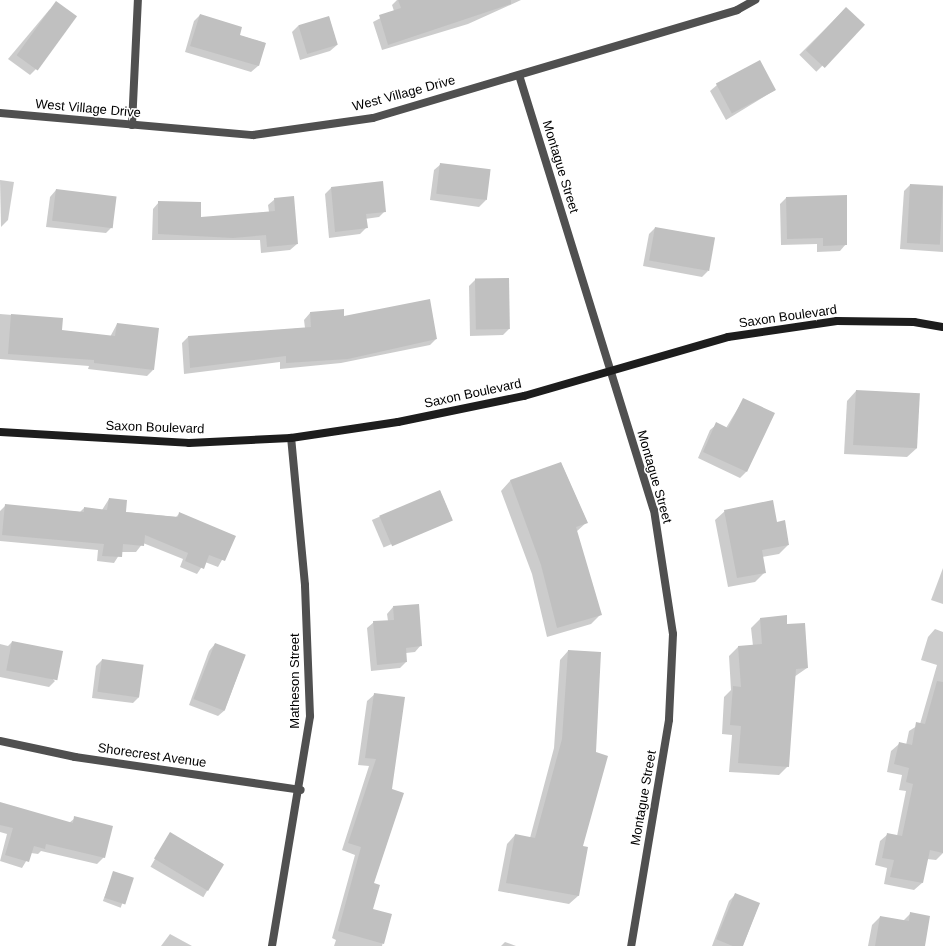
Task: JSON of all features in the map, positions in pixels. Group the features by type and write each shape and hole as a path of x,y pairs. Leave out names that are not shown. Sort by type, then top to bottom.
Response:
{"main road":[{"name":"Saxon Boulevard","path":"0,432 189,443 291,438 398,422 524,396 728,337 837,321 914,322 943,326"}],"street":[{"path":"132,125 138,0"},
{"name":"West Village Drive","path":"0,113 253,135 374,118 737,10 755,0"},
{"name":"Montague Street","path":"520,75 654,510 673,634 669,720 631,946"},
{"name":"Matheson Street","path":"272,946 301,790 310,716 305,585 291,438"},
{"name":"Shorecrest Avenue","path":"0,742 75,757 301,790"}],"building":[{"path":"398,0 511,0 511,4 388,45 379,15 401,8"},
{"path":"56,1 77,16 38,70 17,55"},
{"path":"846,7 865,25 825,68 806,50"},
{"path":"200,14 242,27 240,35 266,43 259,66 190,46"},
{"path":"329,16 338,45 307,54 298,25"},
{"path":"760,60 776,90 732,113 716,83"},
{"path":"440,163 491,169 487,200 436,194"},
{"path":"383,181 386,212 366,214 368,228 335,232 331,187"},
{"path":"910,184 943,186 940,245 907,243"},
{"path":"56,189 117,196 113,228 52,221"},
{"path":"847,195 847,245 823,246 823,238 787,239 786,197"},
{"path":"294,196 298,244 267,247 266,235 233,238 158,234 158,201 201,202 201,217 275,211 274,198"},
{"path":"655,227 715,238 709,271 649,260"},
{"path":"509,278 510,329 476,330 475,279"},
{"path":"430,299 437,339 348,359 286,363 286,356 190,368 188,336 311,327 310,312 344,309 344,316"},
{"path":"11,314 63,318 62,330 115,336 117,323 159,328 154,370 94,363 94,360 8,354"},
{"path":"856,390 920,393 917,448 853,445"},
{"path":"743,398 775,413 747,472 703,452 716,422 728,428"},
{"path":"561,462 588,523 576,527 602,615 557,628 541,565 510,480"},
{"path":"440,490 453,520 392,546 379,516"},
{"path":"109,498 127,500 126,512 178,517 179,512 236,536 225,561 209,555 204,569 185,561 188,553 145,535 144,546 123,544 122,557 102,556 104,544 2,535 5,504 84,512 84,507 107,510"},
{"path":"773,500 777,522 785,520 789,545 762,550 766,573 737,578 724,510"},
{"path":"419,604 422,646 406,648 407,662 377,665 373,621 394,620 393,606"},
{"path":"787,615 787,624 805,623 808,668 796,669 789,767 738,763 741,726 730,725 733,686 741,687 738,646 762,644 760,618"},
{"path":"12,641 63,651 57,680 6,670"},
{"path":"215,643 246,655 224,711 193,699"},
{"path":"568,650 601,652 596,752 608,756 583,846 588,847 579,896 506,883 515,834 535,838 562,739"},
{"path":"102,659 144,665 139,698 97,692"},
{"path":"937,681 943,682 943,853 930,850 923,883 890,877 894,860 882,858 887,833 902,836 913,784 906,782 909,768 894,764 899,742 912,745 916,722 925,724"},
{"path":"374,693 405,697 392,789 404,793 374,883 380,885 373,909 392,914 384,944 338,931 361,847 348,843 376,759 365,758"},
{"path":"0,802 73,823 74,816 113,826 105,858 46,844 45,849 34,846 29,862 5,855 13,828 0,825"},
{"path":"170,832 224,864 208,891 154,859"},
{"path":"113,871 134,878 125,904 104,898"},
{"path":"735,893 760,903 743,946 733,946 716,939"},
{"path":"910,912 930,916 925,946 875,946 880,916 909,921"}]}
